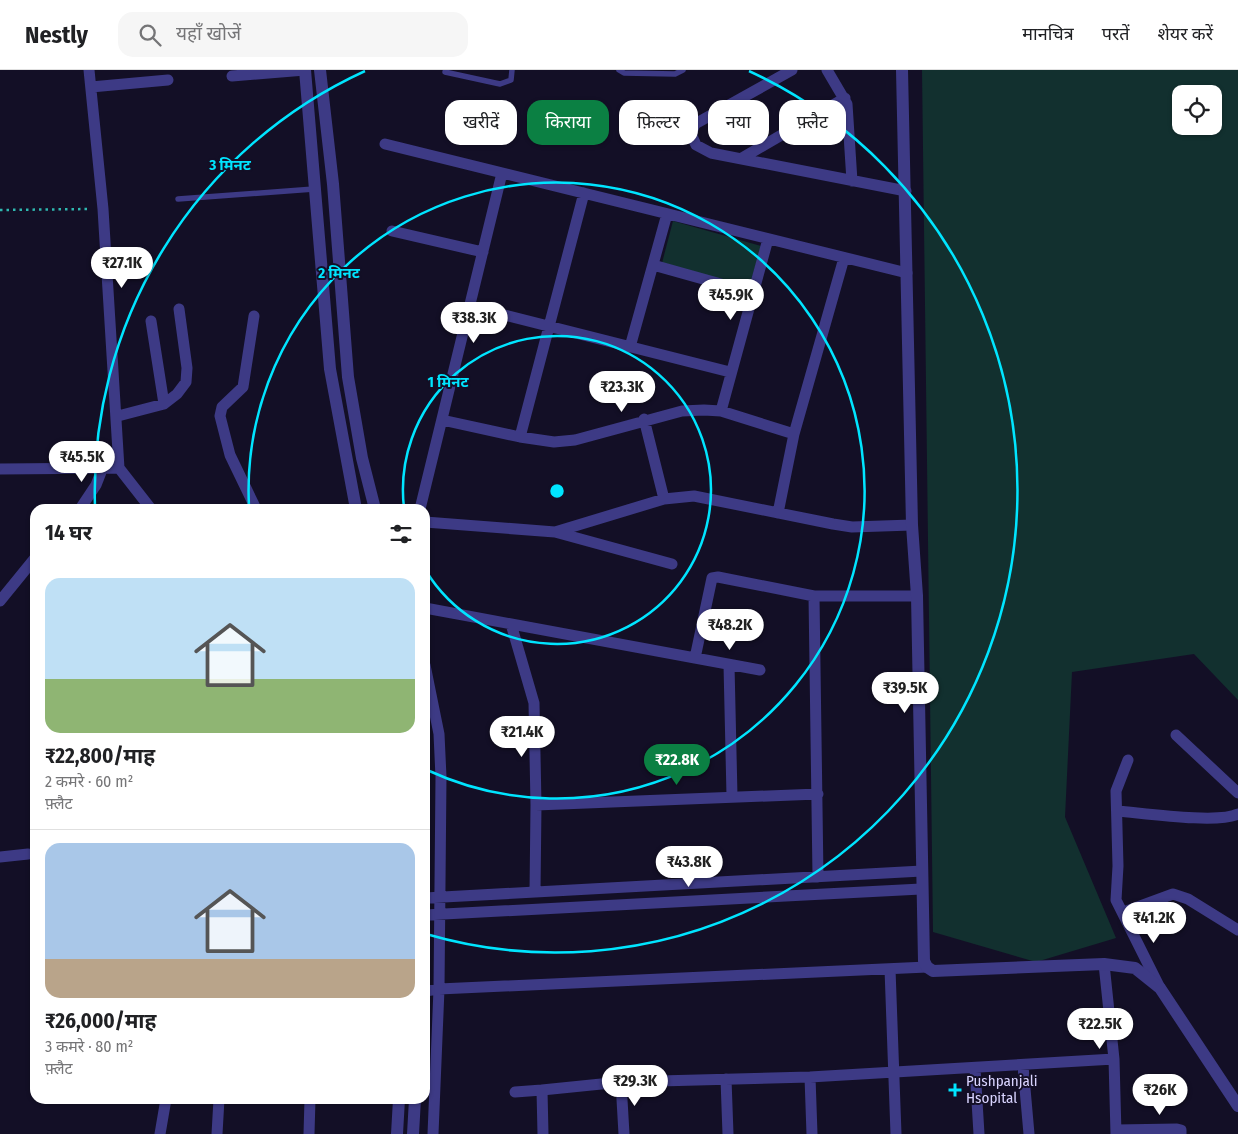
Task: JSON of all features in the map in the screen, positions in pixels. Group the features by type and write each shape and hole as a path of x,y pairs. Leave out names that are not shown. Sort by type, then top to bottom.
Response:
{"street":[{"path":"89,70 103,208 118,416 119,468 147,504"},
{"path":"232,76 305,70 330,368 355,504"},
{"path":"320,70 332,184 348,377 362,458 374,504"},
{"path":"792,70 692,127 692,138 702,150 906,191"},
{"path":"828,70 845,98 852,181"},
{"path":"902,70 912,525 917,596 921,889 924,961 927,967 933,971 1104,964 1135,968 1160,988"},
{"path":"91,87 168,80"},
{"path":"742,158 845,98"},
{"path":"385,144 907,273"},
{"path":"421,504 502,173"},
{"path":"520,437 584,193"},
{"path":"630,347 667,214"},
{"path":"392,231 482,252"},
{"path":"721,410 768,239"},
{"path":"778,513 794,434 844,258"},
{"path":"653,265 753,294"},
{"path":"469,306 730,372"},
{"path":"118,416 164,404 177,394 186,382 187,368 179,309"},
{"path":"254,316 243,387 222,407 220,416 230,455 254,504"},
{"path":"151,321 164,404"},
{"path":"442,420 520,437 554,442 575,440 644,419 682,411 721,410 794,434"},
{"path":"644,419 664,499"},
{"path":"83,504 96,485 103,467"},
{"path":"0,469 119,468"},
{"path":"555,532 664,499 694,496 709,497 852,527 912,525"},
{"path":"430,522 555,532 672,564"},
{"path":"0,601 30,564"},
{"path":"695,658 712,578 718,577 814,596 917,596"},
{"path":"814,596 818,877"},
{"path":"430,609 760,670"},
{"path":"511,624 534,703 535,892"},
{"path":"729,665 732,796"},
{"path":"430,693 439,743 441,777 440,988 433,1134"},
{"path":"1176,735 1238,792"},
{"path":"1128,760 1116,791 1118,812 1116,900 1124,912 1160,988 1238,1106"},
{"path":"536,805 818,794"},
{"path":"1118,812 1202,817 1231,817 1238,814"},
{"path":"0,857 28,854"},
{"path":"430,898 922,871"},
{"path":"430,915 921,889"},
{"path":"1124,912 1173,894 1188,900 1238,930"},
{"path":"1104,964 1114,1059 1116,1132 1177,1129 1181,1130 1181,1134"},
{"path":"430,990 440,988 927,967"},
{"path":"890,969 896,1134"},
{"path":"515,1092 621,1082 810,1077 894,1071 1023,1066 1114,1059"},
{"path":"1023,1066 1029,1134"},
{"path":"975,1068 979,1134"},
{"path":"810,1077 812,1134"},
{"path":"726,1079 728,1134"},
{"path":"621,1082 624,1134"},
{"path":"542,1090 543,1134"},
{"path":"160,1134 165,1104"},
{"path":"217,1134 219,1104"},
{"path":"309,1134 310,1104"},
{"path":"397,1134 399,1104"},
{"path":"414,1134 415,1104"}],"lane":[{"path":"446,72 500,84 511,80 512,70"},
{"path":"619,70 624,73 676,74 683,70"},
{"path":"178,199 314,189"}],"path":[{"path":"0,210 103,208"}],"green space":[{"path":"922,70 1238,70 1238,700 1194,654 1072,672 1065,817 1116,938 1036,962 933,932"},
{"path":"673,221 761,246 749,288 662,263"}],"place":[{"name":"Pushpanjali Hsopital","path":"955,1090"}]}
